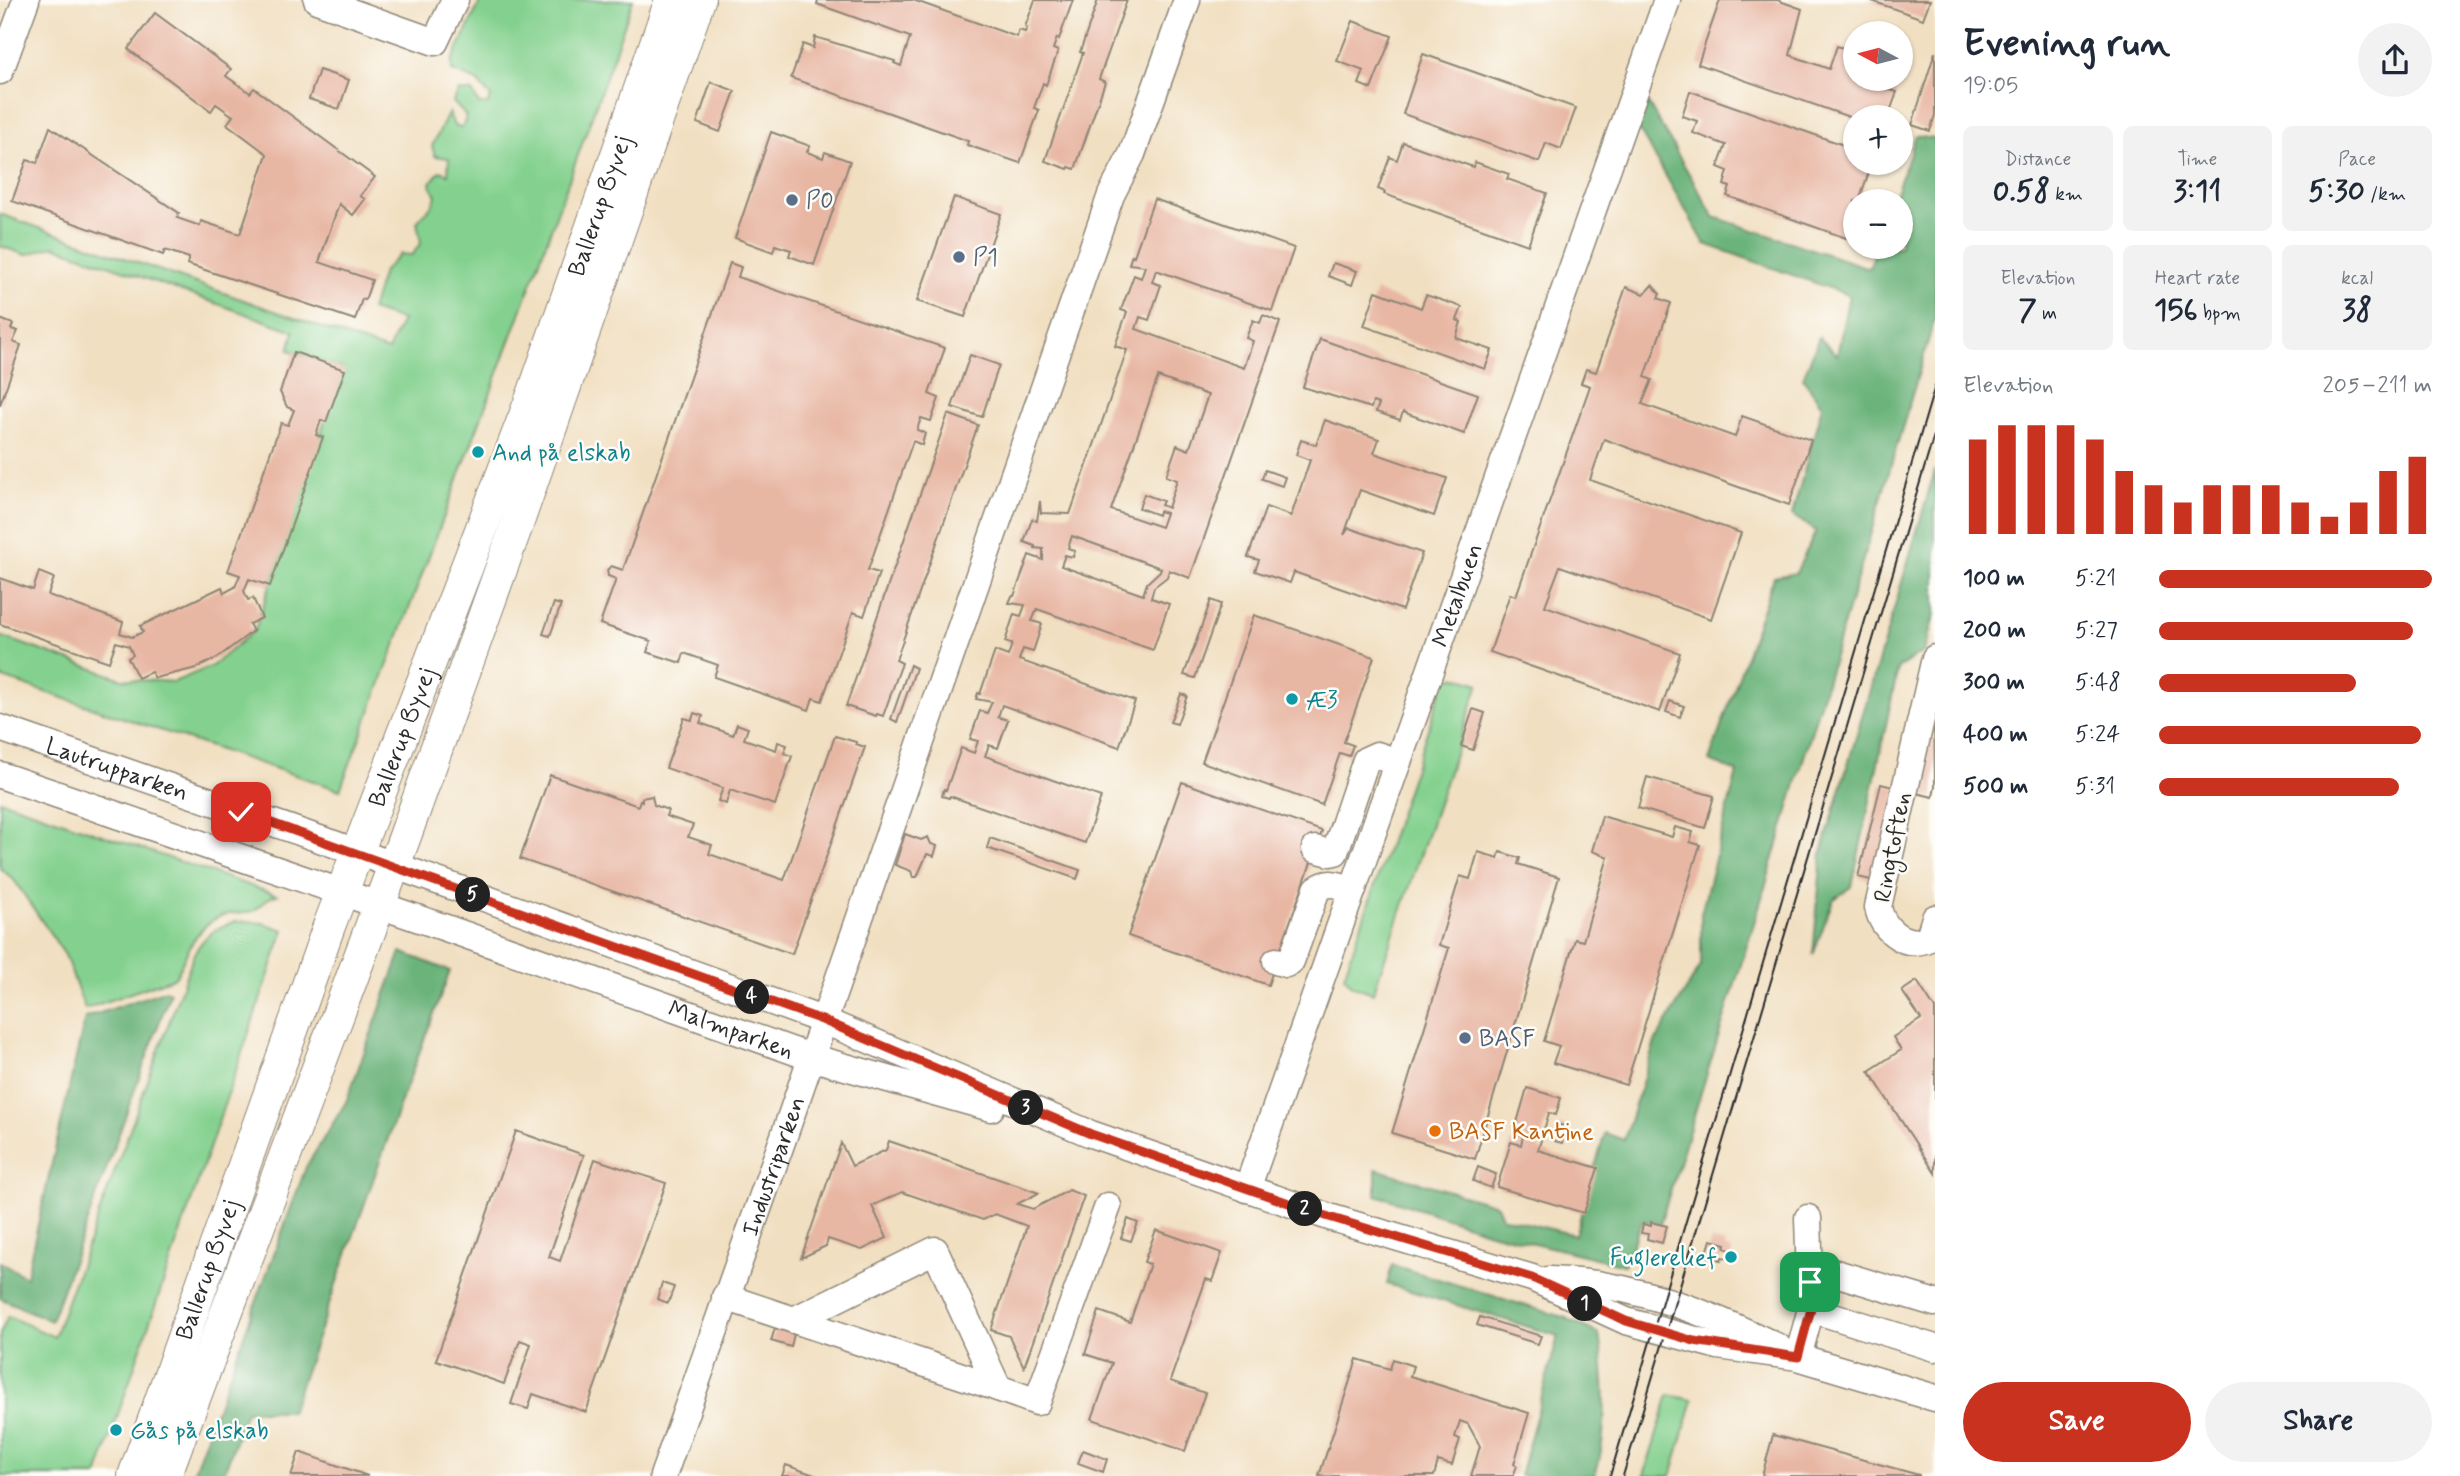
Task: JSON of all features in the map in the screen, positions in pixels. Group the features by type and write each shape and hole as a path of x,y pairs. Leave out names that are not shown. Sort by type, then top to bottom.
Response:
{"main road":[{"name":"Ballerup Byvej","path":"134,1476 280,1059 356,852 534,392 671,0"},
{"name":"Ballerup Byvej","path":"165,1476 377,905 394,866 518,522 699,0"}],"street":[{"path":"0,71 6,33 26,0"},
{"path":"317,0 435,41 455,0"},
{"name":"Industriparken","path":"663,1476 1111,195 1132,154 1187,0"},
{"name":"Metalbuen","path":"1247,1189 1667,0"},
{"name":"Ringtoften","path":"1935,658 1878,908 1885,928 1910,941 1925,940 1935,918"},
{"name":"Lautrupparken","path":"0,728 394,866"},
{"path":"1315,849 1335,852 1366,760 1377,755 1398,762"},
{"name":"Lautrupparken","path":"0,775 377,905"},
{"name":"Malmparken","path":"394,866 822,1020 1091,1134 1247,1189 1329,1217 1532,1278 1602,1284 1634,1292 1703,1313 1798,1357 1935,1398"},
{"path":"1276,961 1286,964 1291,961 1317,889 1324,883 1336,883 1353,890"},
{"name":"Malmparken","path":"377,905 810,1057 1091,1134"},
{"path":"725,1297 1037,1402 1108,1206"},
{"path":"1798,1357 1811,1309 1808,1218"},
{"path":"794,1320 935,1250 998,1388"},
{"path":"1810,1265 1935,1303"},
{"path":"1811,1309 1935,1348"}],"green space":[{"path":"481,0 633,0 526,297 340,790 0,677 0,636 122,679 174,682 212,666 255,630 342,369 289,350 294,331 54,246 26,255 0,246 0,214 388,351 402,320 371,310 383,272 400,254 412,255 421,243 417,222 433,204 436,196 430,183 440,171 448,174 449,158 435,156 432,146 449,112 454,126 463,127 466,116 453,102 459,91 472,92 479,104 488,104 491,97 477,81 452,71 452,61"},
{"path":"1648,103 1714,217 1869,268 1872,259 1913,259 1913,189 1897,189 1902,175 1913,175 1913,144 1916,136 1935,139 1935,318 1764,891 1660,1224 1642,1221 1624,1265 1493,1233 1376,1195 1376,1169 1497,1205 1502,1217 1575,1235 1605,1133 1624,1140 1655,1042 1701,965 1701,914 1737,772 1709,761 1774,577 1796,573 1816,531 1792,515 1822,406 1803,378 1819,337 1837,355 1849,295 1705,244 1637,126"},
{"path":"1935,470 1935,613 1924,651 1898,668 1852,886 1833,900 1813,955 1822,852"},
{"path":"1458,677 1479,684 1373,993 1353,986 1344,976 1445,679"},
{"path":"0,800 277,895 252,911 228,914 209,923 195,937 177,975 173,978 85,1009 65,955 14,880 0,868"},
{"path":"239,921 263,923 284,930 97,1476 0,1476 0,1334 8,1316 54,1337 194,954 212,932"},
{"path":"401,952 450,971 291,1411 246,1411 223,1476 192,1476 306,1167 346,1102"},
{"path":"166,990 170,993 51,1321 0,1298 0,1262 26,1277 85,1018"},
{"path":"1392,1265 1566,1318 1599,1334 1605,1405 1603,1441 1595,1476 1520,1476 1558,1336 1387,1284"},
{"path":"1669,1395 1693,1400 1671,1476 1644,1476"}],"building":[{"path":"818,0 913,0 1017,37 1019,30 1025,32 1027,28 1025,27 1035,0 1073,0 1053,49 1058,51 1046,85 1043,83 1034,108 1039,110 1020,163 967,145 968,141 791,78 803,44 813,48 815,37 895,61 894,63 901,66 910,37 817,4"},
{"path":"1098,0 1127,0 1099,79 1105,82 1075,169 1068,169 1045,161 1083,53 1080,52"},
{"path":"1720,0 1777,0 1802,9 1790,55 1829,69 1837,46 1843,48 1843,91 1897,92 1892,105 1843,105 1843,115 1698,64"},
{"path":"1869,0 1930,0 1923,19"},
{"path":"155,13 231,69 226,76 250,93 254,88 375,177 360,196 365,199 353,215 339,204 319,262 372,280 355,320 187,264 189,258 165,250 163,255 12,201 27,160 37,163 50,127 179,213 177,218 200,226 201,221 240,234 267,154 227,124 233,116 216,104 211,111 128,49"},
{"path":"1353,21 1392,36 1371,89 1359,84 1364,71 1337,61"},
{"path":"1935,52 1935,115 1930,131 1913,125"},
{"path":"1423,54 1576,108 1561,149 1546,143 1539,162 1403,114"},
{"path":"319,70 349,80 339,109 309,99"},
{"path":"711,82 735,91 720,132 697,123"},
{"path":"1690,91 1843,145 1843,175 1868,175 1863,189 1843,189 1843,237 1727,196 1730,187 1724,185 1728,171 1718,167 1726,145 1693,133 1697,121 1682,116"},
{"name":"P0","path":"771,132 810,146 807,152 823,158 825,152 850,161 814,265 789,256 791,250 775,245 773,252 735,238"},
{"path":"1403,142 1473,167 1475,162 1509,174 1507,179 1547,193 1528,245 1384,194 1385,192 1378,189 1390,157 1397,160"},
{"name":"P1","path":"954,197 1001,214 965,317 917,301"},
{"path":"1154,199 1294,248 1272,311 1156,270 1152,282 1161,285 1149,320 1140,317 1136,329 1244,368 1253,341 1246,338 1253,320 1260,323 1263,315 1280,322 1190,578 1169,570 1167,577 1154,587 1151,598 1169,604 1153,650 1037,609 1032,621 1042,624 1033,652 1023,649 1019,660 1135,701 1119,747 1002,705 998,717 1008,720 998,748 989,745 985,756 1101,797 1085,843 950,796 942,796 961,748 974,753 978,741 970,739 980,711 987,713 992,702 976,699 995,651 1008,656 1012,644 1005,642 1014,614 1021,616 1025,605 1009,603 1029,555 1043,560 1043,549 1024,542 1032,519 1037,521 1040,501 1041,513 1070,514 1127,350 1115,346 1127,312 1121,310 1134,275 1141,278 1145,266 1129,264 1132,255 1134,256","holes":["1158,377 1208,395 1189,450 1177,445 1166,476 1177,480 1168,508 1161,505 1163,501 1144,494 1139,508 1158,515 1159,511 1166,513 1161,527 1111,510","1072,536 1161,568 1160,571 1147,583 1143,595 1061,566 1065,555 1073,557 1075,551 1068,548"]},
{"path":"730,263 741,267 738,277 945,348 929,394 939,398 931,421 921,418 917,430 925,433 922,445 913,441 868,570 879,573 864,616 853,612 822,701 813,698 809,710 714,677 718,665 684,653 681,663 647,652 651,641 600,624 616,579 608,576 607,570 611,566 623,570"},
{"path":"1333,263 1357,271 1352,285 1328,276"},
{"path":"1652,285 1660,294 1658,298 1671,303 1645,377 1652,380 1642,404 1735,437 1742,416 1811,440 1789,505 1604,439 1590,480 1741,533 1711,619 1560,566 1545,606 1680,653 1660,712 1490,652 1510,594 1516,596 1590,386 1581,383 1586,369 1596,372 1626,287 1644,294"},
{"path":"1376,291 1421,308 1426,295 1462,307 1457,320 1461,322 1456,338 1492,350 1485,369 1364,326"},
{"path":"0,319 13,324 11,329 18,331 13,342 21,345 0,405"},
{"path":"1320,339 1478,394 1464,434 1403,412 1400,420 1376,412 1379,404 1373,402 1371,408 1303,387"},
{"path":"294,352 345,370 326,422 321,420 316,435 323,437 270,586 249,579 244,591 248,600 253,598 262,618 249,624 253,631 217,658 197,668 155,678 151,672 138,678 128,658 133,655 129,646 116,642 109,662 0,624 0,578 33,590 39,572 54,578 48,595 123,622 120,633 132,637 143,632 140,626 222,587 224,593 235,587 240,575 228,571 281,423 288,425 294,410 287,407 280,392"},
{"path":"970,355 999,365 982,417 952,407"},
{"path":"948,414 978,425 896,660 902,663 883,716 876,716 846,706"},
{"path":"1325,420 1379,439 1374,453 1447,478 1434,516 1360,490 1344,535 1349,528 1422,553 1402,610 1294,572 1290,583 1255,571 1259,560 1248,557 1266,507 1291,516 1310,460 1296,455 1301,440 1316,445"},
{"path":"1265,470 1285,477 1282,486 1262,479"},
{"path":"1211,600 1221,604 1195,678 1184,675"},
{"path":"554,603 561,605 550,636 543,634"},
{"name":"Æ3","path":"1254,615 1374,657 1344,742 1353,745 1349,756 1340,753 1322,805 1202,762"},
{"path":"910,665 916,668 897,722 891,719"},
{"path":"1181,694 1187,696 1177,724 1170,722"},
{"path":"1670,701 1684,706 1680,717 1666,712"},
{"path":"1473,709 1485,713 1473,750 1461,746"},
{"path":"694,713 703,716 700,723 733,735 737,724 748,728 744,739 776,750 778,742 787,745 784,753 792,756 775,805 730,790 726,804 718,801 723,788 666,768 684,718 692,720"},
{"path":"1934,718 1935,786 1933,797 1916,793"},
{"path":"835,736 865,747 792,954 520,859 550,775 638,806 642,798 652,796 654,805 668,810 666,816 693,825 688,837 712,845 709,854 784,880"},
{"path":"1647,777 1714,796 1705,828 1638,808"},
{"path":"1182,782 1322,831 1268,985 1128,936"},
{"path":"1881,784 1897,788 1875,881 1858,877"},
{"path":"1602,816 1672,837 1675,827 1693,832 1690,842 1700,845 1626,1085 1553,1063 1559,1046 1544,1041 1575,939 1583,941 1608,857 1592,851"},
{"path":"905,834 921,840 928,837 931,844 937,846 934,856 927,854 917,877 913,877 911,871 895,865"},
{"path":"990,838 1080,870 1077,879 987,848"},
{"name":"BASF","path":"1478,852 1498,858 1500,852 1520,858 1518,864 1559,877 1475,1159 1392,1133 1449,948 1439,945 1460,876 1470,879"},
{"path":"1917,981 1935,1009 1935,1173 1869,1071 1901,1050 1893,1037 1921,1019 1902,991"},
{"path":"1527,1088 1561,1098 1556,1115 1549,1113 1538,1150 1598,1168 1584,1213 1497,1187 1511,1142 1521,1145 1523,1136 1514,1133"},
{"path":"1560,1125 1567,1127 1562,1143 1555,1141"},
{"path":"516,1131 584,1155 549,1257 560,1261 595,1159 666,1183 586,1412 533,1394 528,1409 511,1404 531,1344 520,1340 504,1384 436,1360"},
{"path":"889,1141 1039,1193 1017,1204 1033,1209 1069,1190 1084,1196 1024,1367 1009,1336 991,1330 1027,1226 995,1214 983,1220 902,1192 872,1206 887,1238 862,1250 828,1239 826,1246 801,1258 841,1143 852,1166 886,1150"},
{"path":"1478,1167 1496,1174 1491,1188 1473,1181"},
{"path":"1128,1219 1138,1223 1131,1241 1121,1238"},
{"path":"1651,1222 1667,1226 1662,1243 1647,1239 1648,1234 1641,1233 1643,1224 1651,1226"},
{"path":"1156,1230 1222,1253 1212,1281 1206,1279 1170,1381 1205,1393 1185,1451 1092,1419 1112,1363 1085,1354 1099,1311 1130,1322 1150,1264 1144,1262"},
{"path":"1711,1240 1726,1244 1725,1248 1732,1251 1730,1259 1722,1257 1721,1260 1706,1256"},
{"path":"662,1283 674,1287 668,1303 657,1299"},
{"path":"1480,1317 1541,1336 1538,1344 1477,1325"},
{"path":"775,1328 794,1334 791,1347 771,1341"},
{"path":"1357,1359 1390,1369 1393,1359 1413,1366 1410,1376 1529,1413 1513,1476 1471,1476 1480,1446 1468,1424 1460,1421 1455,1437 1460,1439 1452,1465 1438,1461 1434,1476 1319,1476"},
{"path":"1773,1435 1919,1475 1919,1476 1762,1476"},
{"path":"1083,1450 1107,1459 1103,1472 1078,1463"},
{"path":"299,1452 368,1476 291,1476"},
{"path":"786,1465 817,1476 782,1476"}],"tram line":[{"path":"1610,1476 1935,386"},
{"path":"1623,1476 1935,432"}],"place":[{"name":"P0","path":"792,200"},
{"name":"P1","path":"959,257"},
{"name":"And på elskab","path":"478,452"},
{"name":"Æ3","path":"1292,699"},
{"name":"BASF","path":"1465,1038"},
{"name":"BASF Kantine","path":"1435,1131"},
{"name":"Fuglerelief","path":"1731,1257"},
{"name":"Gås på elskab","path":"116,1430"}],"route":[{"path":"241,812 822,1020 1091,1134 1329,1217 1532,1278 1626,1321 1694,1341 1798,1357 1811,1309 1810,1282"}]}
